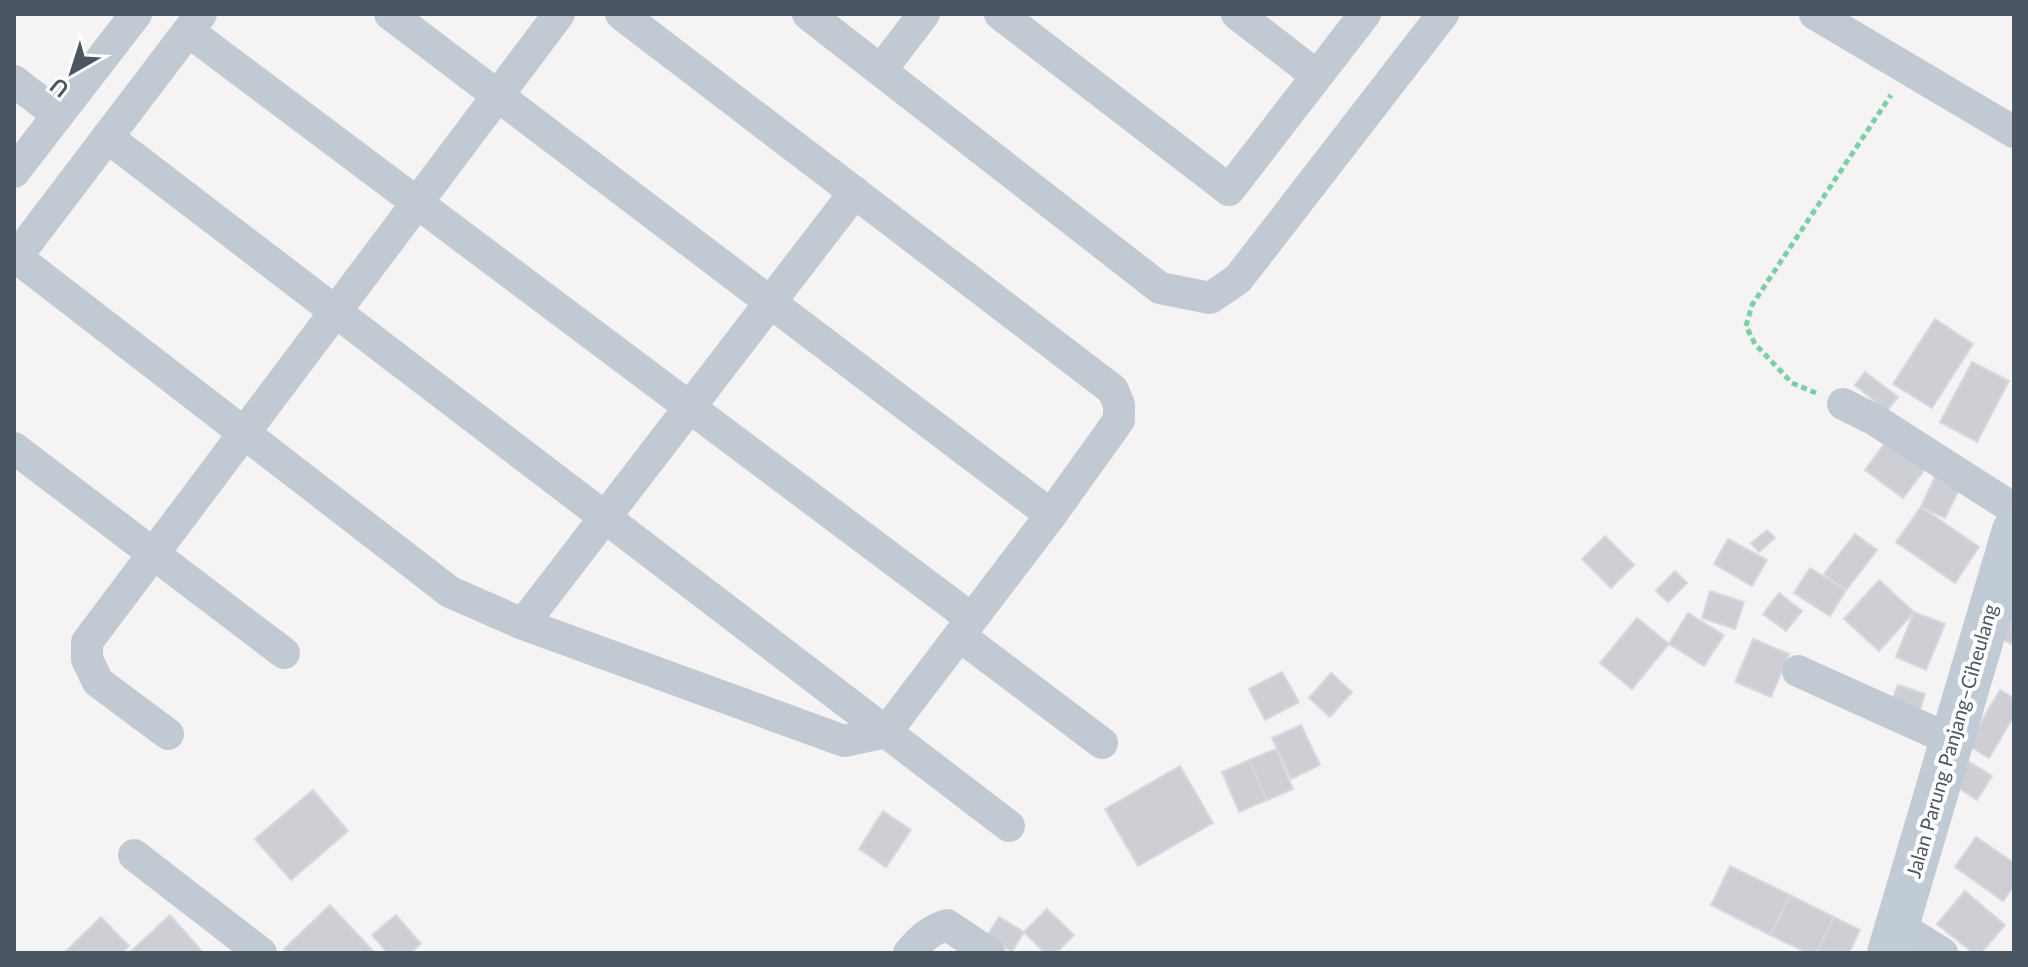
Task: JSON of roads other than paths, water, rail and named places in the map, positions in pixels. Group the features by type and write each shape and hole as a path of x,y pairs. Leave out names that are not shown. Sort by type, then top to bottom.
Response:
{"street":[{"path":"14,172 136,14"},
{"path":"390,14 1051,515"},
{"path":"168,734 98,682 87,659 87,642 559,14"},
{"path":"621,14 1113,390 1119,405 1119,420 1051,515 966,628 886,732 844,741 523,624 450,592 15,258 194,22 417,203 690,407 966,628 1102,743"},
{"path":"808,14 1160,288 1210,298 1238,279 1443,14"},
{"path":"881,70 924,14"},
{"path":"1000,14 1229,190 1365,14"},
{"path":"1237,14 1317,76"},
{"path":"1815,14 2014,132"},
{"path":"14,81 58,115"},
{"path":"107,137 1009,826"},
{"path":"523,624 855,192"},
{"path":"1843,404 1875,420 2014,509"},
{"path":"14,448 284,653"},
{"name":"Jalan Parung Panjang–Ciheulang","path":"1893,939 2014,530"},
{"path":"1798,671 1953,741"},
{"path":"134,855 261,953"},
{"path":"909,953 922,937 947,925 989,953"},
{"path":"1893,939 1942,953"}]}
